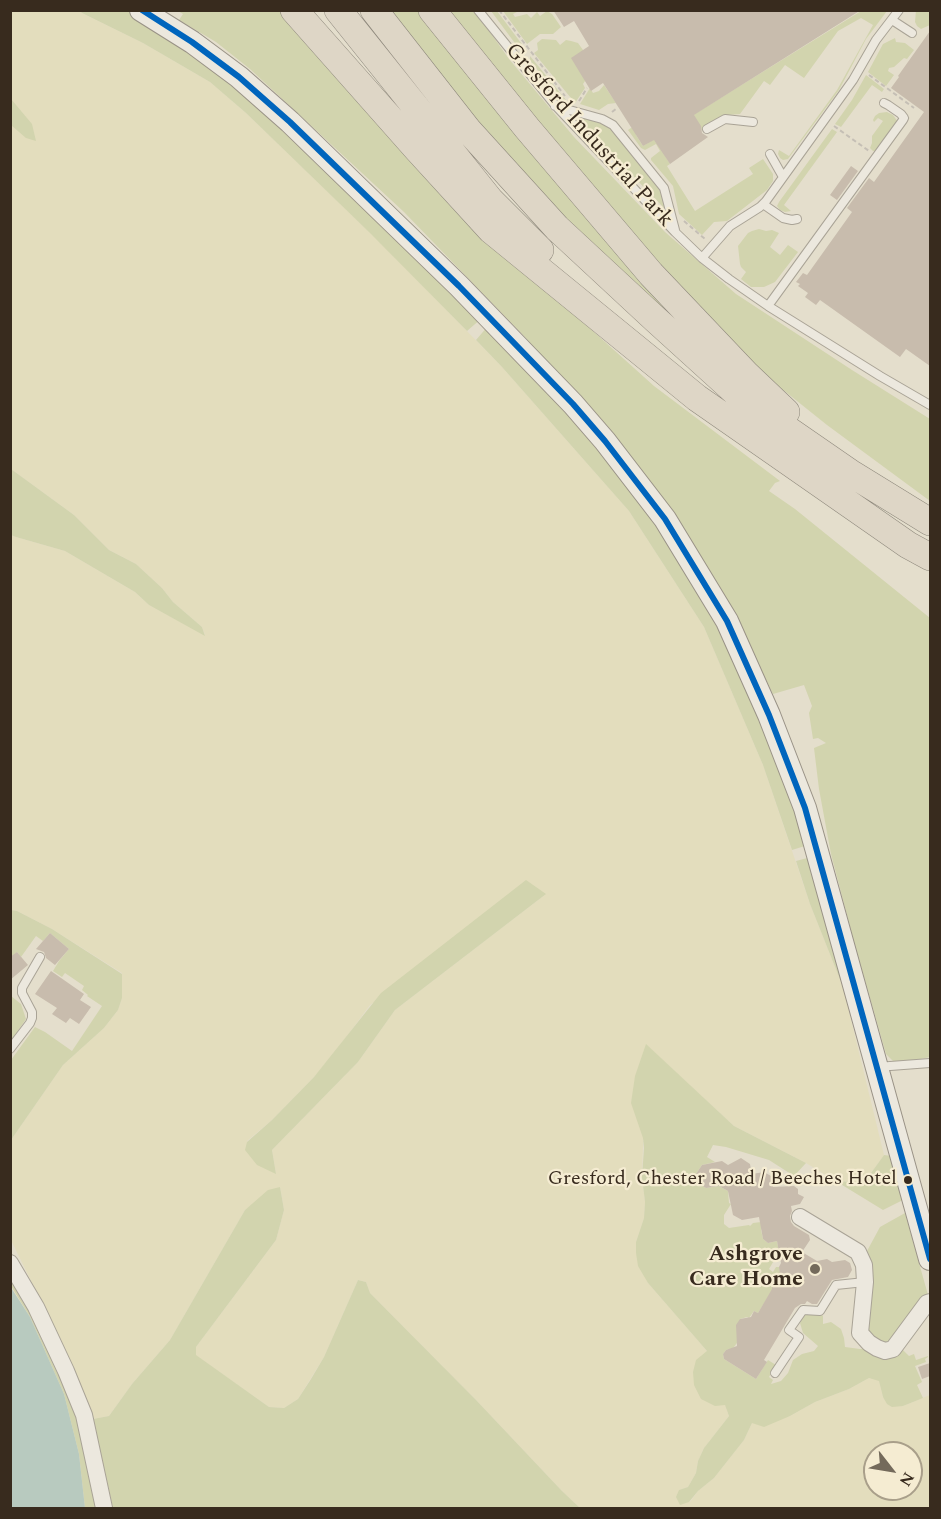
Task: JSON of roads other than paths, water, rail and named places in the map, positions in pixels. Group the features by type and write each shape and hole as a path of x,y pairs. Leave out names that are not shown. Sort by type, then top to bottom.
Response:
{"highway":[{"path":"294,10 491,230 696,398 908,545 930,557"},
{"path":"338,10 490,200 645,354"},
{"path":"374,10 468,130 557,228 742,398 852,474 930,522"},
{"path":"432,10 527,128 651,274 746,374 852,474"}],"main road":[{"path":"141,10 192,42 239,77 298,130 459,286 573,404 605,441 665,519 727,621 769,715 805,808 930,1258"}],"street":[{"path":"800,1217 858,1252 864,1265 865,1281 860,1333 877,1348 885,1351 893,1349 930,1302"},
{"path":"10,1263 36,1307 84,1415 104,1509"}],"lane":[{"name":"Gresford Industrial Park","path":"477,10 555,105 702,258 768,306 930,405"},
{"path":"702,258 730,226 763,204 825,120 858,72 876,40 899,10"},
{"path":"892,20 912,33"},
{"path":"768,306 901,123 903,118 901,114 884,103"},
{"path":"555,105 605,120 613,125 664,188 675,232"},
{"path":"707,129 724,119 753,122"},
{"path":"770,154 783,177"},
{"path":"763,204 783,218 797,219"},
{"path":"10,1049 32,1017 22,988 40,957"},
{"path":"876,1067 930,1063"},
{"path":"774,1373 799,1337 789,1330 803,1310 820,1311 836,1285 865,1281"}],"place":[{"name":"Gresford, Chester Road / Beeches Hotel","path":"908,1180"},
{"name":"Ashgrove Care Home","path":"815,1269"}]}
